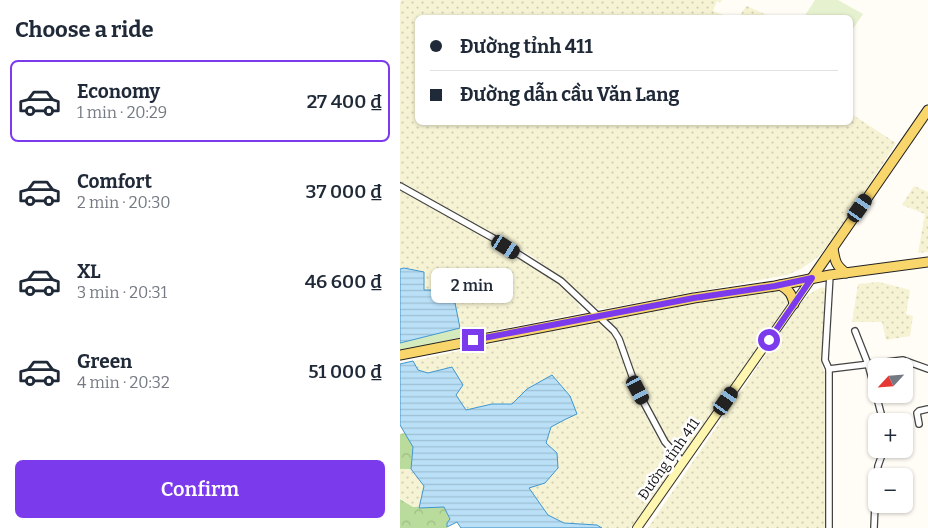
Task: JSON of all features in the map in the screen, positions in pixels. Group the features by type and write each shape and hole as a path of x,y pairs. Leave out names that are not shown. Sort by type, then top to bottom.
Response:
{"main road":[{"name":"Đường tỉnh 411","path":"637,528 928,110"},
{"path":"833,248 837,264 846,273"},
{"path":"400,355 694,298 780,285 830,275 928,262"},
{"path":"780,285 791,293 794,304"}],"street":[{"path":"400,186 493,238 561,281 614,331 619,339 638,390 665,442 683,462"},
{"path":"829,528 829,369 825,360 830,275"},
{"path":"829,369 868,364 855,332"},
{"path":"913,363 928,369"},
{"path":"919,424 917,413 928,409"},
{"path":"874,528 875,513"}],"shaded area":[{"path":"401,0 722,0 720,3 717,1 713,11 724,15 415,15 415,125 853,125 853,115 896,143 836,236 818,257 801,269 787,275 603,309 596,308 533,257 400,182"},
{"path":"747,6 767,15 740,15"},
{"path":"914,186 928,192 928,252 918,253 925,214 902,205"},
{"path":"400,188 531,261 575,297 581,310 580,313 475,334 475,326 460,328 455,303 440,299 424,290 404,268 400,269"},
{"path":"879,282 910,290 906,314 913,316 910,336 886,340 882,322 852,322 858,284"},
{"path":"822,287 826,289 822,366 826,374 825,528 648,528 800,304 809,294"},
{"path":"782,289 789,297 788,303 684,453 668,442 635,378 630,357 618,330 609,323 608,318"},
{"path":"595,321 602,323 614,337 633,390 672,466 670,475 631,528 602,528 597,525 564,523 547,515 528,487 557,453 546,443 551,427 566,419 527,389 512,404 492,404 466,410 456,395 428,373 418,370 413,361"},
{"path":"400,469 411,469 424,486 419,508 413,507 400,498"}],"green space":[{"path":"815,0 838,0 863,14 853,29 853,15 805,15"},
{"path":"476,326 475,334 400,351 400,343 460,328"},
{"path":"405,433 413,447 411,469 400,469 400,434"},
{"path":"400,499 413,507 444,507 450,520 447,523 447,528 400,528"}],"water":[{"path":"400,269 424,272 424,290 435,290 441,299 455,303 460,328 400,343"},
{"path":"413,361 418,370 428,373 452,367 463,385 456,395 466,410 492,404 512,404 527,389 552,375 570,396 577,414 551,427 546,443 557,453 558,468 545,483 529,488 548,515 564,523 597,525 602,528 461,528 457,522 447,527 450,519 444,507 419,508 424,486 411,469 413,447 400,425 400,364"}],"route":[{"path":"473,340 694,298 775,286 812,278 769,340"}]}
